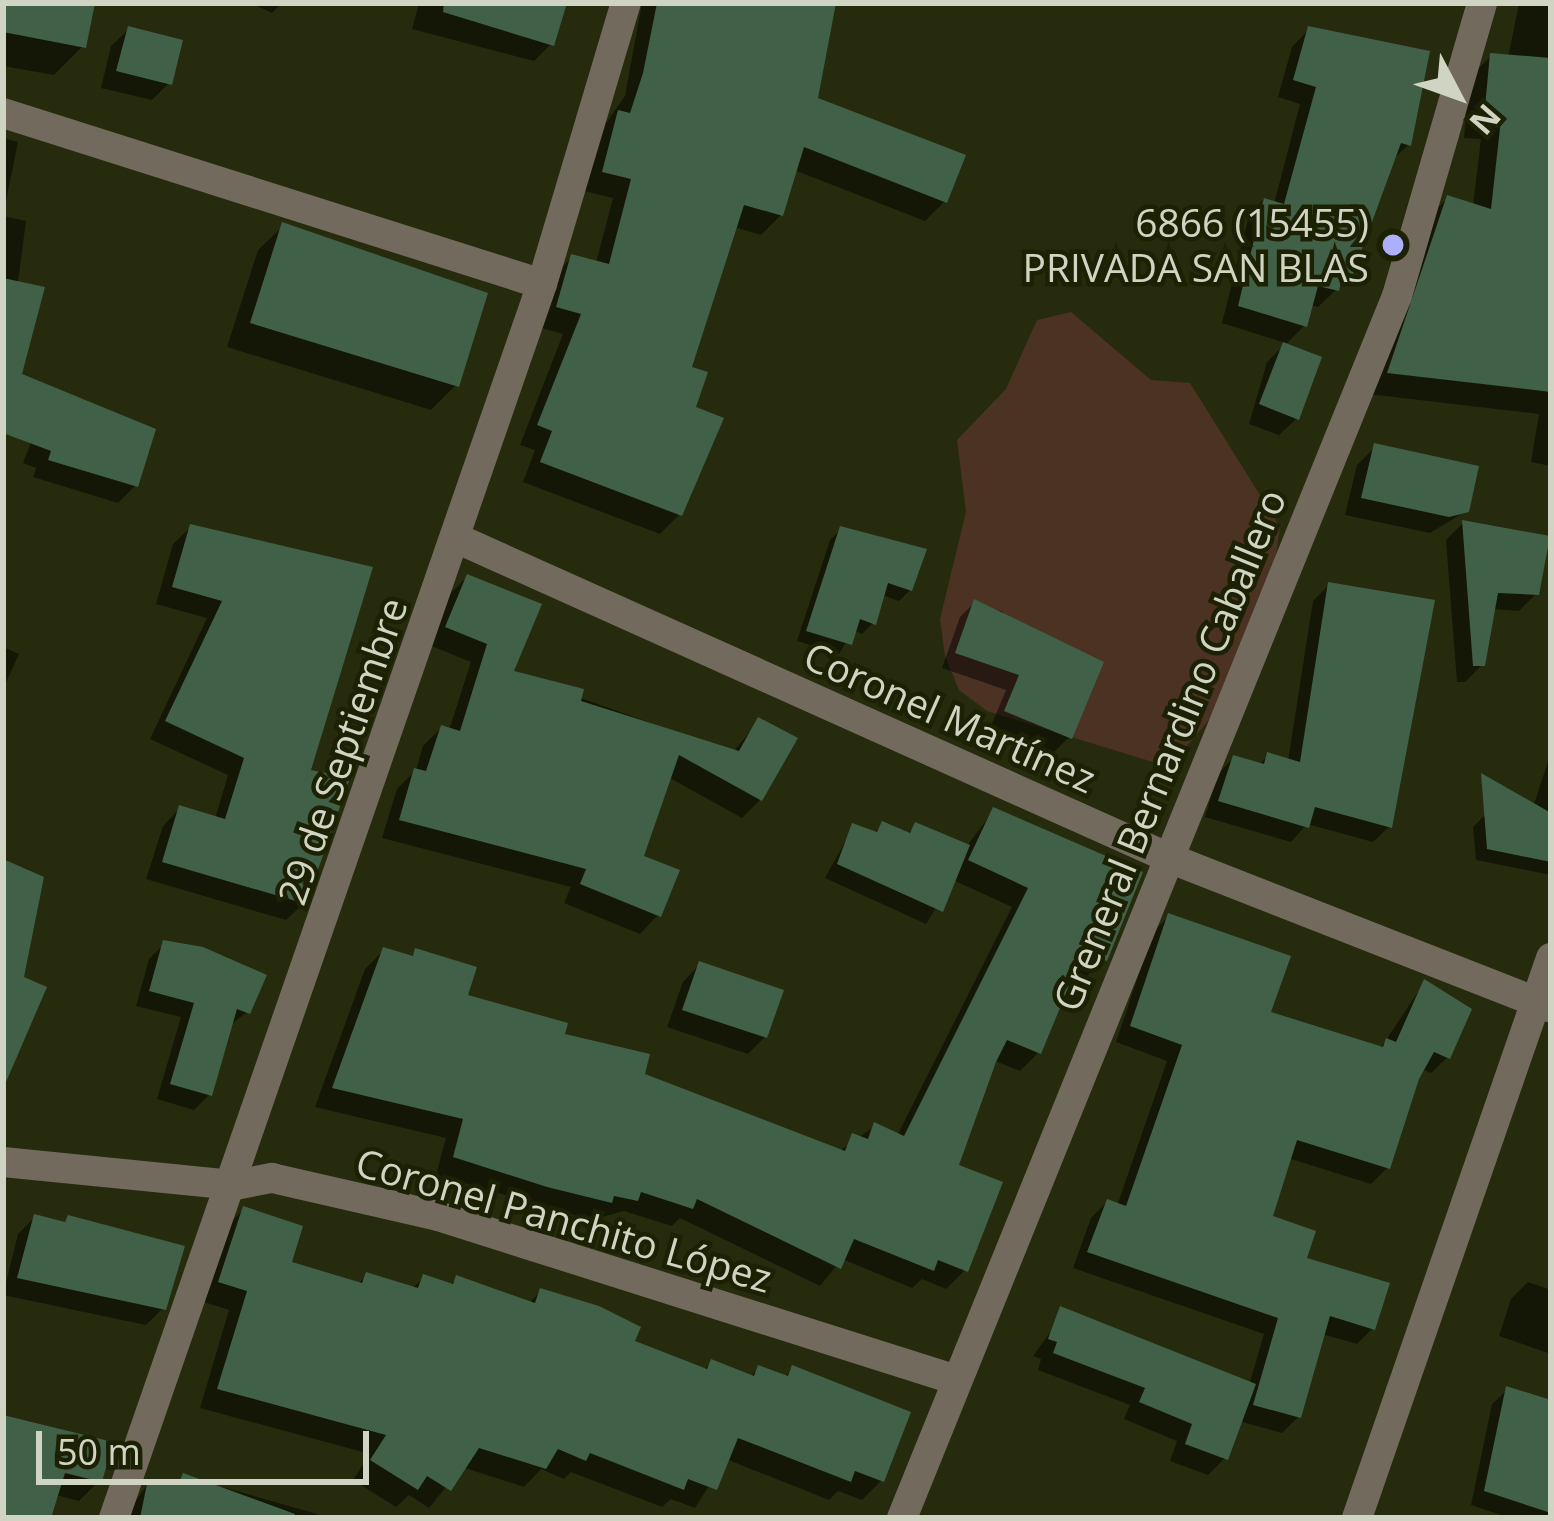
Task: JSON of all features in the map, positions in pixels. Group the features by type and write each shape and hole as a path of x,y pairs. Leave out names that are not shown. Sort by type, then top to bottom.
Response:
{"street":[{"name":"29 de Septiembre","path":"114,1518 235,1185 542,284 626,3"},
{"name":"Greneral Bernardino Caballero","path":"902,1518 953,1379 1397,296 1482,3"},
{"path":"3,113 542,284"},
{"name":"Coronel Martínez","path":"456,538 1168,858 1543,1005"},
{"path":"1357,1518 1543,1005 1551,958"},
{"name":"Coronel Panchito López","path":"3,1162 235,1185 272,1178 438,1216 953,1379"}],"shaded area":[{"path":"1071,312 1151,380 1190,383 1280,527 1264,642 1247,675 1169,767 987,711 959,690 945,656 940,619 966,512 957,440 1006,389 1037,320"}],"building":[{"path":"3,3 95,3 86,48 3,32"},
{"path":"444,3 567,3 554,46 443,12"},
{"path":"657,3 836,3 818,98 966,155 947,203 804,147 783,216 744,205 692,367 708,372 696,407 724,418 682,516 540,462 552,431 537,425 581,314 556,307 571,254 609,264 631,179 602,172 618,110 630,113"},
{"path":"128,26 183,40 172,85 116,71"},
{"path":"1308,26 1430,51 1411,146 1401,143 1351,279 1342,277 1339,291 1318,286 1307,327 1238,306 1264,198 1284,204 1316,87 1293,80"},
{"path":"1490,53 1551,58 1551,392 1387,373 1447,195 1491,209 1501,119 1484,118"},
{"path":"282,222 488,293 459,387 250,323"},
{"path":"3,278 45,287 22,374 156,429 138,487 48,460 51,451 3,433"},
{"path":"1283,342 1322,357 1299,420 1259,404"},
{"path":"1374,443 1479,466 1469,512 1449,517 1361,498"},
{"path":"1462,520 1550,536 1539,595 1498,593 1485,666 1473,666"},
{"path":"190,524 373,567 311,770 350,778 306,904 162,862 179,805 225,819 244,758 165,721 222,601 172,587"},
{"path":"840,526 927,549 912,591 888,583 876,625 860,619 852,645 806,631"},
{"path":"467,574 542,604 514,671 584,689 581,701 739,751 758,717 798,738 762,801 679,755 644,856 680,870 661,917 580,884 586,869 399,820 414,768 426,771 441,725 460,731 487,644 445,627"},
{"path":"1328,582 1435,600 1392,828 1315,807 1309,828 1218,801 1233,755 1264,764 1267,752 1300,762"},
{"path":"974,599 1104,662 1072,739 1004,711 1019,675 955,653"},
{"path":"1481,773 1551,813 1551,862 1487,849"},
{"path":"993,807 1143,872 1107,961 1083,952 1041,1054 1007,1040 996,1062 959,1165 1003,1182 968,1272 938,1260 934,1271 854,1239 841,1269 697,1199 693,1209 641,1192 638,1201 614,1196 612,1203 547,1187 453,1157 463,1119 332,1088 383,947 413,956 415,948 477,967 468,995 568,1023 565,1034 650,1054 645,1074 845,1151 852,1133 868,1139 874,1122 904,1136 1028,888 968,860"},
{"path":"882,821 910,833 915,822 970,845 943,912 837,864 852,823 877,832"},
{"path":"3,859 44,877 24,977 47,987 3,1089"},
{"path":"1168,913 1291,956 1271,1012 1383,1047 1386,1038 1396,1042 1424,979 1472,1009 1450,1059 1434,1052 1419,1079 1390,1169 1297,1140 1273,1216 1316,1231 1307,1258 1390,1283 1375,1330 1330,1316 1301,1418 1253,1405 1278,1318 1087,1252 1107,1199 1126,1206 1182,1045 1130,1026"},
{"path":"163,940 203,947 267,975 250,1014 237,1009 212,1096 170,1084 194,1003 149,991"},
{"path":"699,961 784,990 767,1038 682,1010"},
{"path":"243,1206 303,1226 292,1262 362,1283 366,1272 418,1288 423,1274 453,1284 456,1275 535,1303 540,1288 599,1306 641,1327 635,1341 707,1369 711,1359 754,1376 758,1365 788,1376 792,1365 911,1412 884,1482 855,1471 851,1482 738,1438 717,1490 688,1479 684,1490 590,1453 586,1461 558,1449 546,1469 479,1448 451,1491 427,1476 418,1490 370,1460 386,1435 217,1389 247,1291 218,1282"},
{"path":"34,1214 65,1222 68,1215 185,1246 166,1310 17,1278"},
{"path":"1060,1306 1256,1384 1228,1460 1185,1444 1192,1424 1139,1402 1145,1388 1053,1353 1057,1342 1048,1339"},
{"path":"1506,1386 1551,1400 1551,1513 1484,1491"},
{"path":"3,1415 113,1442 102,1482 65,1473 51,1518 3,1518"},
{"path":"183,1473 295,1514 294,1518 140,1518 148,1479 178,1485"}],"place":[{"name":"6866 (15455) PRIVADA SAN BLAS","path":"1393,245"}]}
